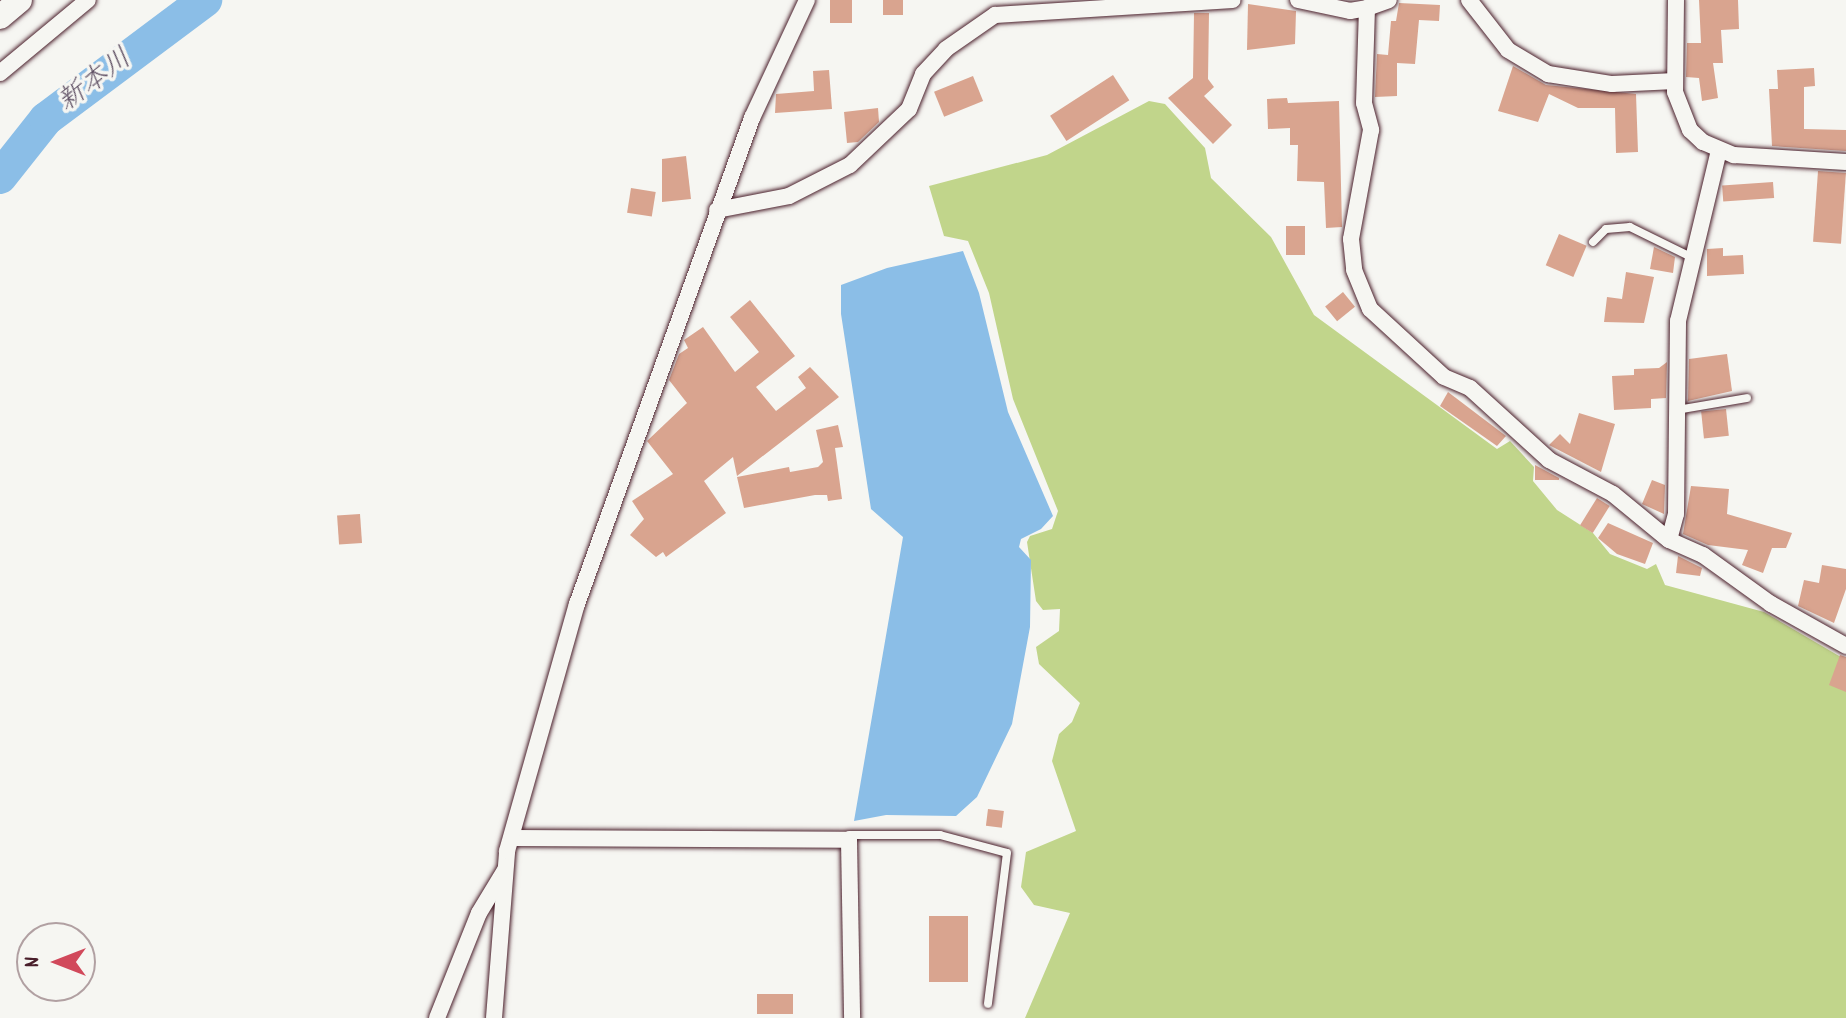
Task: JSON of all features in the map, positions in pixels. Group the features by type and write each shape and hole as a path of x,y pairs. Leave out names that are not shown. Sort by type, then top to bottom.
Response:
{"main road":[{"path":"0,17 20,0"}],"street":[{"path":"0,73 88,0"},
{"path":"494,1018 505,870 514,838 519,800 577,604 752,118 807,0"},
{"path":"717,210 789,196 850,165 909,109 923,74 946,49 995,8 1233,0"},
{"path":"1298,0 1350,11 1389,0"},
{"path":"1469,0 1508,50 1548,74 1612,84 1675,81"},
{"path":"1676,0 1675,81 1690,130 1719,150 1846,162"},
{"path":"1367,8 1364,103 1371,130 1351,239 1354,270 1370,309 1444,377 1470,388 1549,460 1613,494 1669,540 1703,555 1771,604 1846,646"},
{"path":"1669,540 1676,514 1678,321 1719,150"},
{"path":"514,838 849,840 852,1018"},
{"path":"437,1018 479,913 505,870"}],"lane":[{"path":"1593,242 1606,229 1630,227 1691,257"},
{"path":"1676,410 1747,398"},
{"path":"849,835 940,835 1007,853 988,1004"}],"green space":[{"path":"1149,101 1165,104 1205,148 1211,178 1271,237 1314,315 1497,449 1510,441 1534,467 1533,481 1557,510 1593,533 1610,554 1647,569 1656,564 1665,585 1764,612 1846,660 1846,1018 1025,1018 1070,913 1034,905 1021,887 1026,852 1076,831 1052,761 1059,734 1072,722 1080,703 1039,664 1036,647 1059,631 1060,609 1043,610 1036,601 1027,542 1030,536 1052,529 1058,511 1013,399 989,293 968,241 944,236 929,186 1047,155"}],"water":[{"path":"963,251 979,293 1008,412 1053,516 1041,529 1021,539 1019,547 1031,560 1030,627 1012,724 977,797 956,816 886,815 854,821 903,537 871,509 841,314 841,285 887,268"}],"building":[{"path":"830,0 852,0 852,23 830,23"},
{"path":"883,0 903,0 903,15 883,15"},
{"path":"1699,0 1738,0 1739,29 1721,30 1723,63 1713,63 1718,98 1702,101 1699,78 1686,77 1687,43 1701,43"},
{"path":"1399,3 1440,5 1439,21 1419,20 1415,64 1397,63 1397,96 1375,97 1377,54 1388,55 1391,21 1396,21"},
{"path":"1248,4 1296,11 1295,44 1247,50"},
{"path":"1194,13 1209,13 1208,79 1214,87 1204,96 1232,125 1213,144 1168,98 1193,78"},
{"path":"1513,66 1546,85 1636,94 1638,152 1616,153 1615,108 1578,108 1549,94 1538,122 1498,111"},
{"path":"1814,68 1815,86 1804,87 1804,129 1846,130 1846,151 1772,146 1769,89 1778,89 1777,70"},
{"path":"829,70 832,109 775,113 776,94 814,91 813,71"},
{"path":"1113,75 1129,100 1066,141 1050,116"},
{"path":"973,76 983,101 944,117 934,92"},
{"path":"1287,98 1288,103 1339,101 1342,227 1326,228 1324,182 1297,181 1298,145 1290,145 1290,128 1268,129 1267,99"},
{"path":"878,108 879,122 858,142 847,143 844,112"},
{"path":"686,156 691,199 662,202 662,159"},
{"path":"1818,171 1846,173 1841,244 1813,242"},
{"path":"1773,182 1774,198 1723,202 1722,186"},
{"path":"631,188 656,192 652,217 627,213"},
{"path":"1286,226 1305,226 1305,255 1286,255"},
{"path":"1559,234 1587,246 1573,277 1546,265"},
{"path":"1654,247 1675,257 1673,273 1650,269"},
{"path":"1723,248 1723,256 1743,255 1744,274 1707,276 1707,249"},
{"path":"1626,272 1654,277 1644,323 1604,322 1607,297 1622,299"},
{"path":"1343,292 1355,307 1337,321 1325,306"},
{"path":"750,300 795,356 756,387 776,411 806,388 798,377 810,367 839,397 737,476 733,457 704,481 726,513 666,557 663,552 656,557 630,535 644,519 632,501 673,474 647,441 687,403 669,380 679,354 688,348 684,340 703,327 735,372 759,352 730,317"},
{"path":"1727,354 1732,391 1688,401 1689,359"},
{"path":"1667,362 1666,398 1651,399 1651,408 1614,410 1612,376 1634,375 1634,369 1659,368"},
{"path":"1448,392 1506,436 1497,446 1440,406"},
{"path":"1726,409 1729,436 1704,438 1701,412"},
{"path":"1579,413 1615,424 1601,472 1549,445 1560,434 1570,444"},
{"path":"838,425 843,447 835,448 842,499 828,501 827,495 815,495 744,508 737,477 789,467 790,472 818,467 823,462 816,430"},
{"path":"1535,465 1559,478 1559,480 1535,480"},
{"path":"1652,480 1665,485 1664,514 1642,504"},
{"path":"1691,486 1729,489 1727,514 1792,533 1786,548 1772,548 1763,573 1742,565 1748,550 1708,545 1683,534"},
{"path":"1597,498 1610,506 1593,533 1580,525"},
{"path":"360,514 362,543 339,545 337,516"},
{"path":"1608,523 1653,543 1645,564 1617,554 1598,538"},
{"path":"1678,556 1702,568 1700,576 1676,573"},
{"path":"1822,565 1846,569 1846,589 1834,623 1798,606 1804,580 1819,583"},
{"path":"1840,655 1846,657 1846,692 1829,685"},
{"path":"988,809 1004,811 1002,828 986,826"},
{"path":"929,916 968,916 968,982 929,982"},
{"path":"757,994 793,994 793,1014 757,1014"}],"waterway":[{"name":"新本川","path":"0,177 46,119 205,0"}]}
